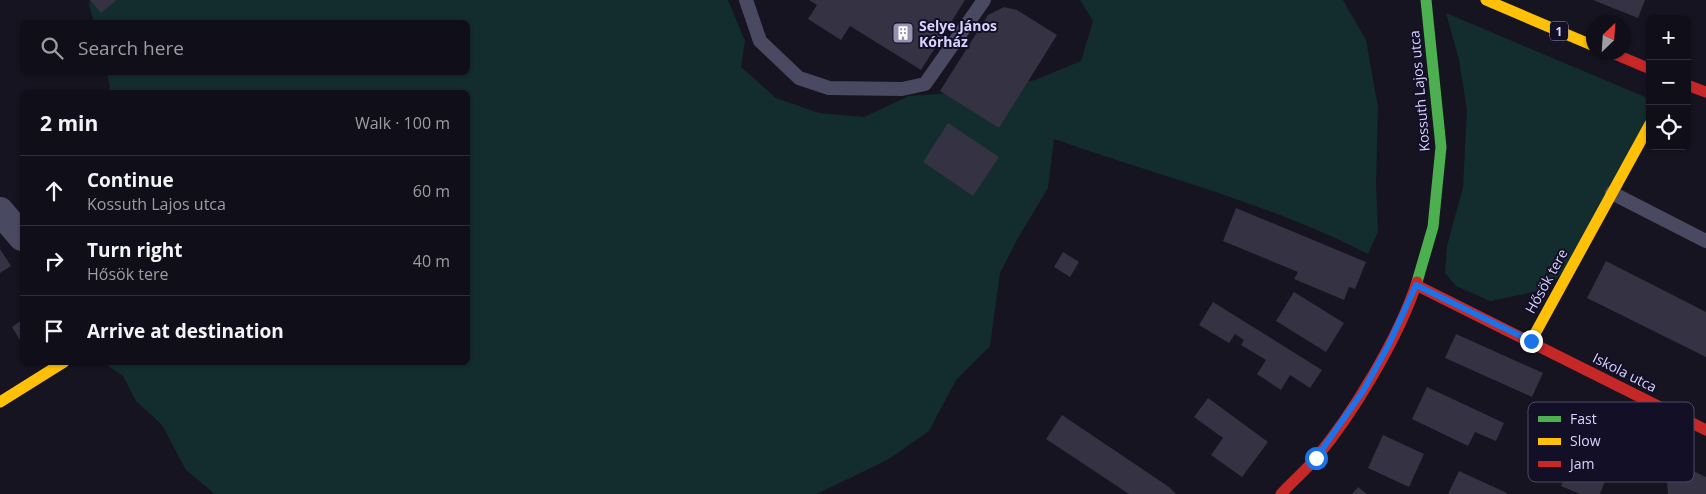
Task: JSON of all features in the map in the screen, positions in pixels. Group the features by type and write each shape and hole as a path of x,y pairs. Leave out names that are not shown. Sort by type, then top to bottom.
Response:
{"street":[{"name":"Kossuth Lajos utca","path":"1281,494 1316,458 1363,391 1388,346 1416,285 1433,227 1442,147 1426,0"},
{"name":"1","path":"1486,0 1586,43"},
{"path":"1629,60 1646,67"},
{"path":"1691,86 1706,92"},
{"name":"Hősök tere","path":"1531,341 1646,131"},
{"path":"0,211 20,235"},
{"path":"1416,285 1531,341"},
{"name":"Iskola utca","path":"1531,341 1651,402"},
{"path":"0,402 59,365"},
{"name":"Iskola utca","path":"1694,424 1706,430"}],"lane":[{"path":"746,0 760,41 799,78 830,88 902,89 925,84 984,0"},
{"path":"1612,193 1706,241"}],"green space":[{"path":"90,0 728,0 745,41 741,67 776,98 819,113 864,117 909,96 990,90 1035,80 1081,61 1093,21 1080,0 1343,0 1366,40 1378,107 1376,182 1378,232 1368,254 1330,236 1253,205 1054,139 1048,188 1018,238 1000,273 990,346 956,380 929,431 889,459 817,494 215,494 186,470 162,425 136,401 123,376 107,365 470,365 470,90 109,90 110,86 107,75 470,75 470,20 93,20 89,5"},
{"path":"1446,13 1646,97 1646,126 1574,265 1539,291 1490,301 1456,286 1445,273 1447,246 1463,187 1467,110 1459,60"}],"building":[{"path":"90,0 117,0 101,13"},
{"name":"Selye János Kórház","path":"809,0 965,0 921,70 850,26 841,40 808,19 817,5"},
{"path":"1593,0 1645,0 1638,18"},
{"path":"1004,7 1017,10 1057,35 999,128 940,91 988,15"},
{"path":"948,123 999,157 973,196 923,162"},
{"path":"1236,208 1366,262 1355,289 1349,287 1344,300 1294,279 1298,272 1223,241"},
{"path":"0,249 11,266 0,273"},
{"path":"1063,252 1079,262 1070,277 1054,267"},
{"path":"1606,261 1706,312 1706,357 1587,298"},
{"path":"1294,292 1344,323 1326,352 1276,321"},
{"path":"1213,302 1322,370 1310,388 1290,375 1281,390 1257,374 1266,360 1241,345 1244,340 1235,334 1229,343 1199,325"},
{"path":"20,321 20,340 12,327"},
{"path":"1456,334 1543,373 1532,397 1445,358"},
{"path":"1427,387 1504,423 1496,441 1475,432 1468,446 1412,419"},
{"path":"1208,398 1268,442 1242,477 1211,455 1223,438 1194,417"},
{"path":"1062,415 1169,487 1176,494 1129,494 1046,439"},
{"path":"1383,435 1424,454 1409,487 1368,468"},
{"path":"1459,471 1507,493 1507,494 1448,494"},
{"path":"1694,471 1706,477 1706,494 1668,494 1667,482 1694,482"},
{"path":"1563,482 1605,482 1600,494 1580,494 1561,486"},
{"path":"1358,487 1367,494 1352,494"}],"traffic: fast":[{"path":"1417,282 1433,227 1441,147 1426,0"}],"traffic: slow":[{"path":"1486,0 1586,43"},
{"path":"1531,341 1646,131"},
{"path":"0,402 59,365"}],"traffic: jam":[{"path":"1629,60 1646,67"},
{"path":"1691,86 1706,92"},
{"path":"1281,494 1316,458 1345,420 1387,350 1399,327 1417,282"},
{"path":"1416,285 1650,402"},
{"path":"1694,424 1706,430"}],"place":[{"name":"Selye János Kórház","path":"903,33"}],"route":[{"path":"1316,458 1363,391 1388,346 1416,285 1531,341"}]}
